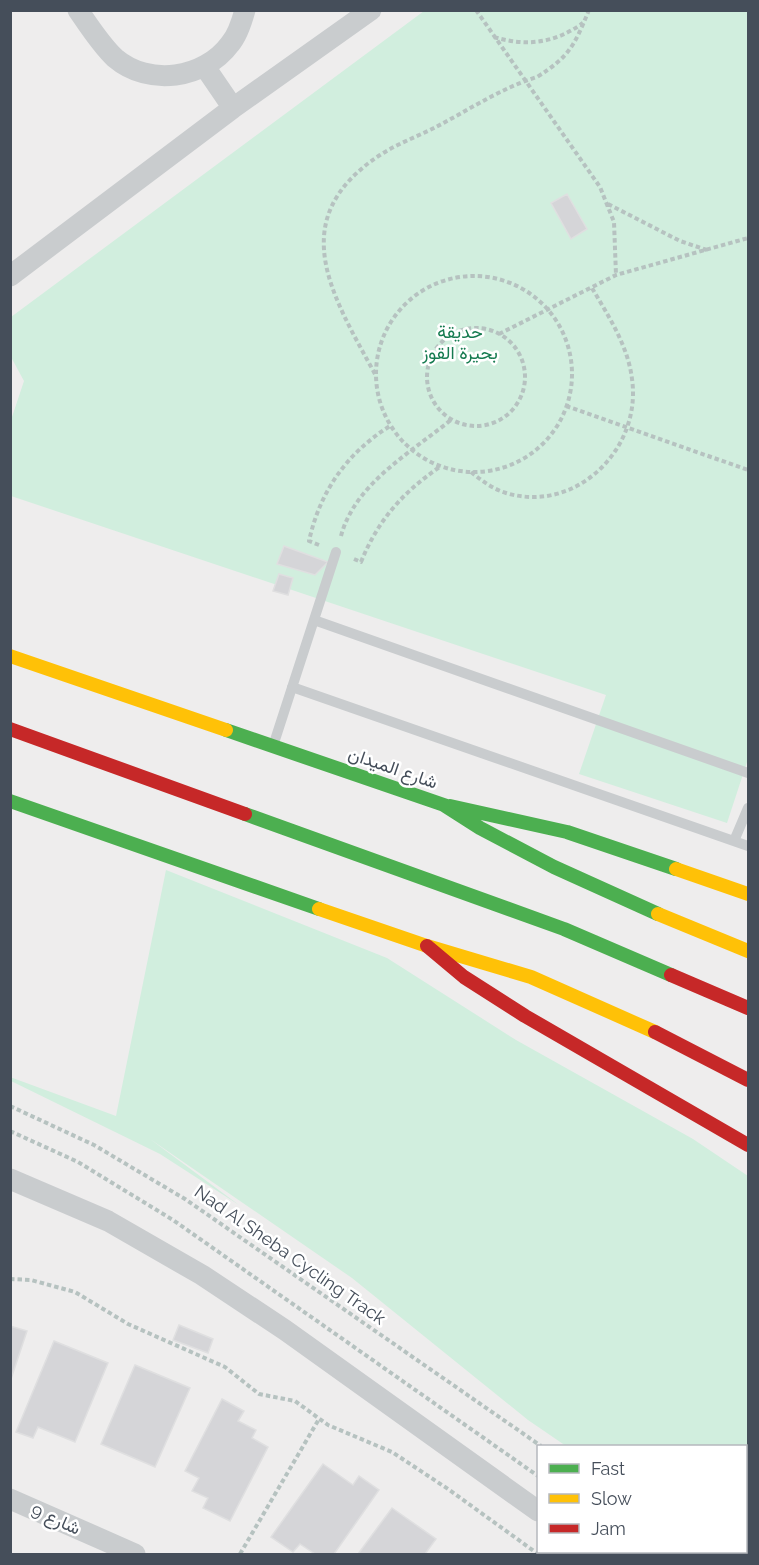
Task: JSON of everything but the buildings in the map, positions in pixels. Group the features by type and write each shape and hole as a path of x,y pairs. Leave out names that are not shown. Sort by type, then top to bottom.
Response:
{"main road":[{"name":"شارع الميدان","path":"10,656 444,805 523,854 748,951"},
{"path":"10,729 564,929 748,1008"},
{"path":"10,801 427,946 484,961 545,982 600,1006 748,1080"},
{"path":"444,805 567,832 748,894"},
{"path":"427,946 464,977 525,1016 748,1145"}],"street":[{"path":"78,10 116,58 143,73 174,76 205,67 231,44 245,10"},
{"path":"10,276 233,108 371,10"},
{"path":"205,67 233,108"},
{"path":"10,264 35,256"},
{"path":"10,1179 108,1221 202,1275 285,1330 537,1510"},
{"name":"شارع 9","path":"10,1498 135,1554"}],"lane":[{"path":"273,746 336,552"},
{"path":"314,620 748,773"},
{"path":"292,687 748,846"},
{"path":"734,841 748,808"}],"path":[{"path":"476,10 590,171 609,204 616,241 616,275"},
{"path":"375,374 340,309 322,250 326,220 340,191 380,155 526,81 537,78 559,63 574,45 589,10"},
{"path":"493,36 516,42 540,42 571,32 584,22"},
{"path":"609,204 680,241 707,250"},
{"path":"499,334 546,308 616,275 748,238"},
{"path":"477,276 503,280 526,291 546,308 565,338 572,372 566,406 557,425 529,455 501,467 470,472 441,466 412,451 390,426 379,401 375,374 379,349 389,324 405,304 426,288 451,279 477,276"},
{"path":"470,472 489,486 505,493 540,497 558,494 574,488 606,465 619,447 628,428 633,405 633,381 628,358 619,336 592,288"},
{"path":"475,328 499,334 510,341 523,363 524,388 519,400 511,410 490,423 465,424 452,420 434,402 429,391 428,372 433,354 450,335 462,330 475,328"},
{"path":"566,406 748,470"},
{"path":"336,552 343,527 357,504 391,466 452,420"},
{"path":"309,541 321,502 342,468 364,444 390,426"},
{"path":"362,562 371,539 400,498 441,466"},
{"name":"Nad Al Sheba Cycling Track","path":"10,1106 94,1145 185,1199 540,1445"},
{"path":"10,1279 31,1280 75,1292 128,1324 186,1347 225,1367 260,1394 295,1401 319,1419 392,1452 538,1554"},
{"path":"240,1554 319,1419"}],"green space":[{"name":"حديقة بحيرة القوز","path":"424,11 748,11 748,759 727,823 579,774 606,695 11,496 11,420 24,381 11,357 11,317"},
{"path":"166,870 387,958 516,1040 693,1139 748,1176 748,1554 719,1553 747,1553 747,1445 565,1445 528,1420 352,1278 150,1139 239,1205 160,1154 11,1081 10,1077 116,1116"}],"traffic: fast":[{"path":"226,730 444,805 480,828 554,867 658,914"},
{"path":"10,801 319,909"},
{"path":"450,806 567,832 676,869"},
{"path":"245,814 564,929 671,975"}],"traffic: slow":[{"path":"10,656 226,730"},
{"path":"676,869 748,894"},
{"path":"319,909 427,946 531,977 655,1032"},
{"path":"658,914 748,951"}],"traffic: jam":[{"path":"10,729 245,814"},
{"path":"427,946 464,977 525,1016 748,1145"},
{"path":"671,975 748,1008"},
{"path":"655,1032 748,1080"}]}
